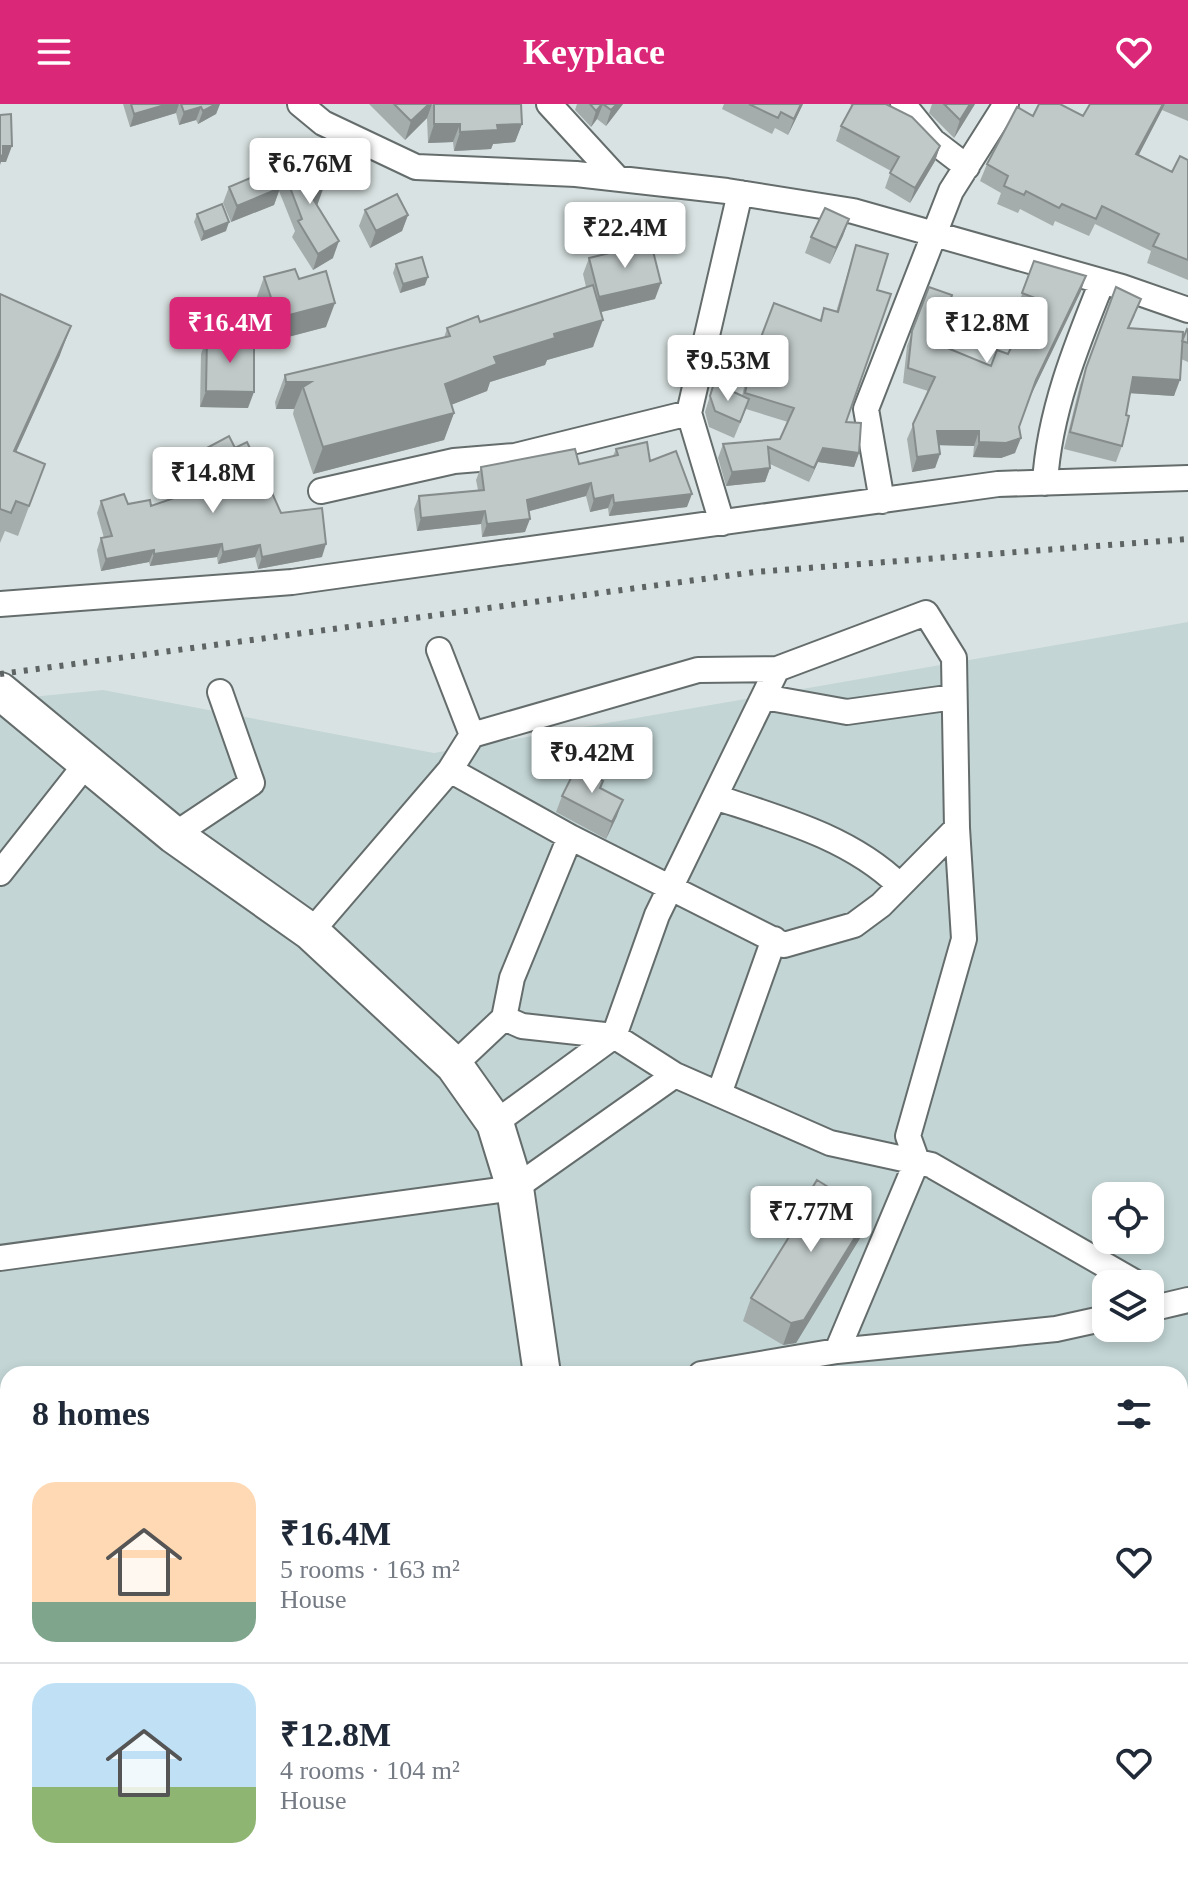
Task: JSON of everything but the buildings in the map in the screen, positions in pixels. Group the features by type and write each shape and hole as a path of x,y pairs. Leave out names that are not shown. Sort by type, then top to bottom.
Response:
{"main road":[{"path":"0,691 174,835 311,932 454,1065 495,1123 515,1188 541,1366"}],"street":[{"path":"300,104 323,123 416,167 617,178 853,211 1102,282 1188,310"},
{"path":"549,104 617,178"},
{"path":"903,104 933,141 967,167"},
{"path":"882,501 866,409 951,191 1006,104"},
{"path":"722,523 689,413 740,193"},
{"path":"1045,483 1047,453 1074,351 1102,282"},
{"path":"321,491 454,461 515,456 689,413"},
{"path":"0,604 292,582 998,484 1188,478"},
{"path":"311,932 450,770 472,735 698,670 777,669 926,613 954,658 957,828 964,939 908,1136 917,1161 837,1351"},
{"path":"439,650 472,735"},
{"path":"495,1123 614,1036 657,915 777,669"},
{"path":"174,835 252,783 220,692"},
{"path":"764,697 847,712 954,697"},
{"path":"0,873 86,764"},
{"path":"450,770 570,837 784,945 854,925 881,905 957,828"},
{"path":"715,797 810,830 882,869 899,885"},
{"path":"454,1065 504,1018 512,978 570,837"},
{"path":"719,1094 774,939"},
{"path":"504,1018 522,1026 614,1036 675,1075 830,1143 931,1165 1114,1270"},
{"path":"0,1258 515,1188 675,1075"},
{"path":"748,1366 837,1351 1056,1329 1092,1321"}],"shaded area":[{"path":"1188,622 1188,1366 0,1366 0,700 103,690 434,753"}],"railway":[{"path":"0,674 755,572 1188,539"}]}
